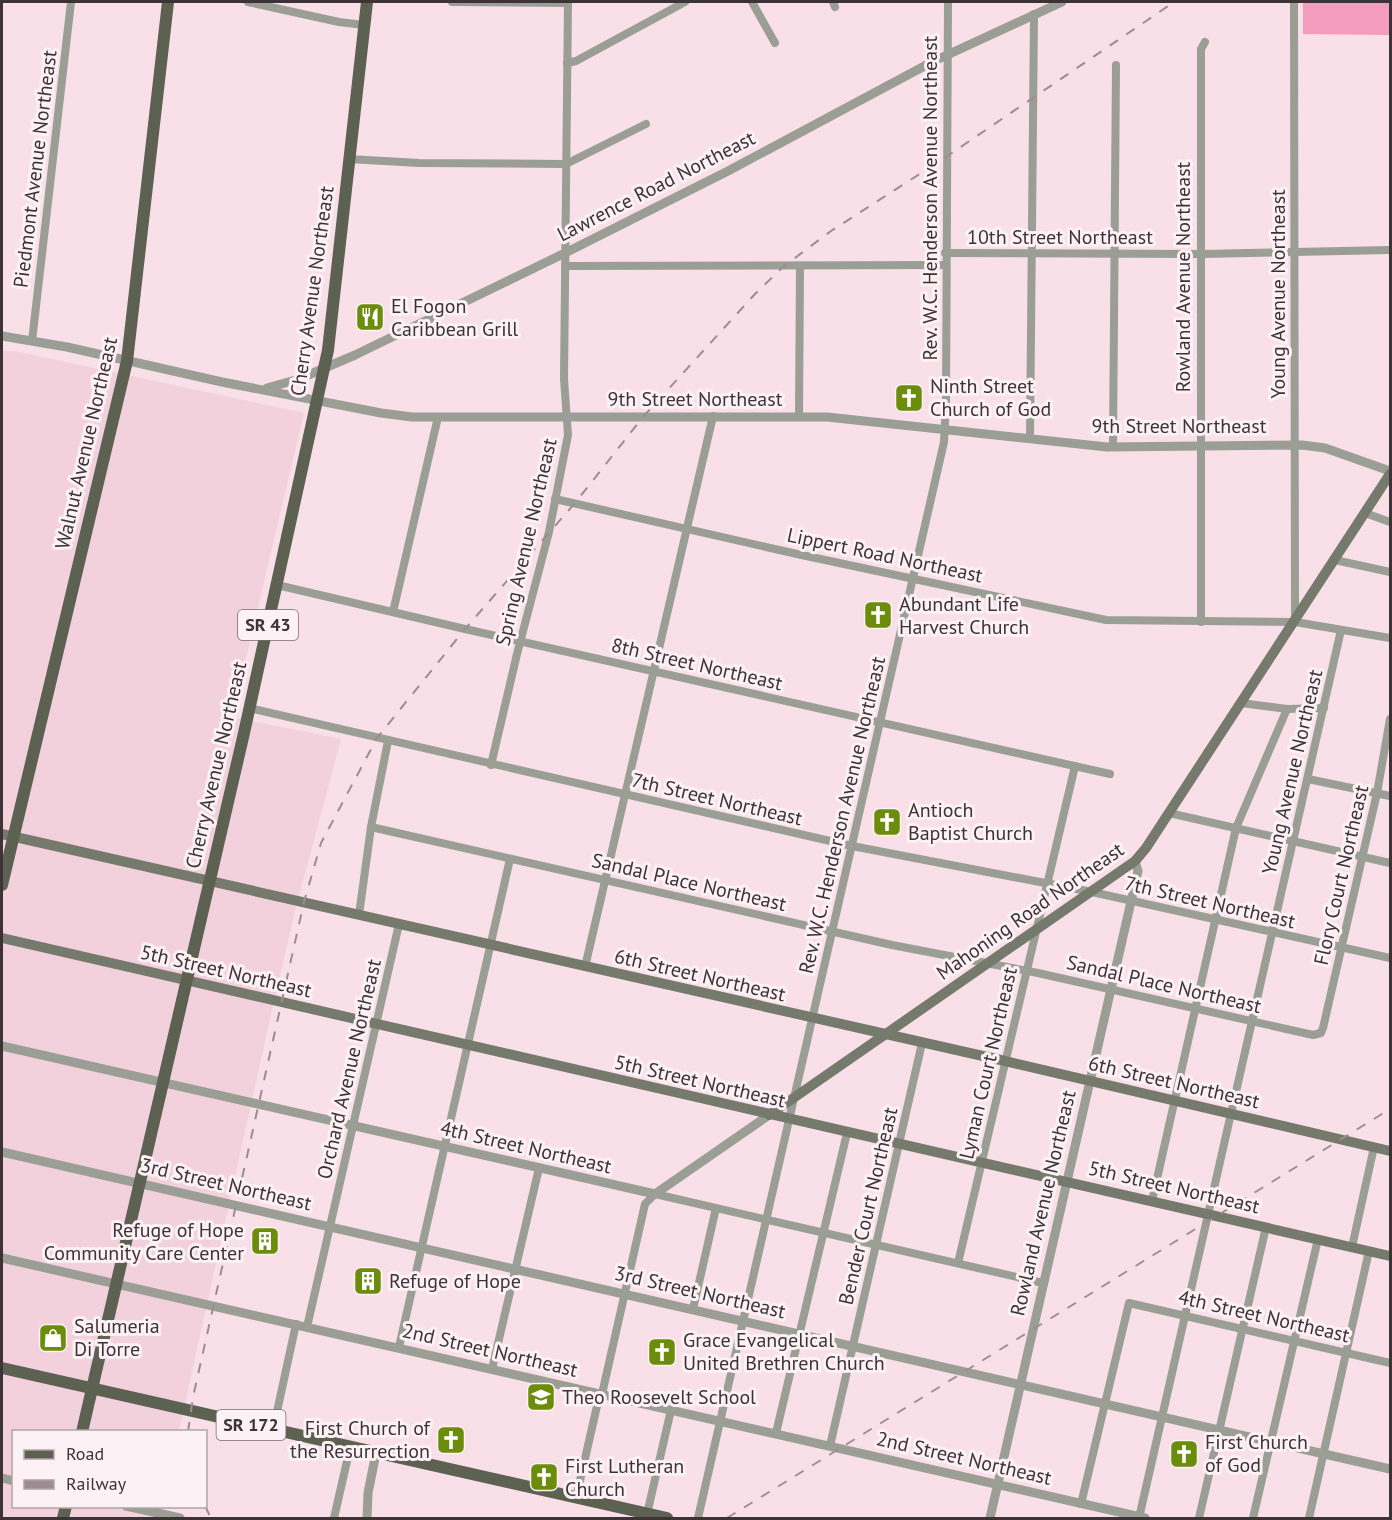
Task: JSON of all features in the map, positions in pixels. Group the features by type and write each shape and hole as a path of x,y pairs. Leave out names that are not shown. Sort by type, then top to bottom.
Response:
{"main road":[{"name":"Walnut Avenue Northeast","path":"2,885 127,361 168,2"},
{"name":"Cherry Avenue Northeast","path":"92,1389 277,585 328,350 366,2"},
{"name":"Mahoning Road Northeast","path":"769,1115 1135,861 1242,703 1390,473"},
{"name":"6th Street Northeast","path":"2,834 1005,1061 1390,1151"},
{"name":"5th Street Northeast","path":"2,938 1390,1256"},
{"name":"SR 172","path":"2,1368 667,1518"},
{"name":"SR 43","path":"82,1430 92,1389"}],"street":[{"name":"Piedmont Avenue Northeast","path":"32,341 71,2"},
{"path":"248,2 339,22 364,25"},
{"path":"452,2 568,2"},
{"name":"Spring Avenue Northeast","path":"491,765 520,641 549,532 568,435 564,379 568,2"},
{"path":"567,63 576,61 685,2"},
{"path":"752,2 775,43"},
{"name":"Rev. W.C. Henderson Avenue Northeast","path":"698,1518 944,442 948,2"},
{"name":"Lawrence Road Northeast","path":"261,390 284,385 324,368 565,253 718,177 948,54 1062,2"},
{"name":"Young Avenue Northeast","path":"1294,2 1295,622"},
{"path":"1030,438 1035,14"},
{"name":"Rowland Avenue Northeast","path":"1201,622 1201,49 1204,42"},
{"path":"1113,447 1116,65"},
{"path":"349,159 419,163 566,164 646,124"},
{"name":"10th Street Northeast","path":"945,253 1202,254 1390,250"},
{"name":"10th Street Northeast","path":"565,266 945,265"},
{"path":"799,416 800,267"},
{"name":"9th Street Northeast","path":"2,336 399,416 835,417 1113,447 1294,445 1325,448 1390,473"},
{"path":"393,612 438,417"},
{"path":"585,967 713,417"},
{"name":"Lippert Road Northeast","path":"555,499 1106,620 1295,622 1390,638"},
{"path":"1365,513 1390,522"},
{"path":"1335,560 1390,572"},
{"name":"8th Street Northeast","path":"277,585 1110,774"},
{"name":"Young Avenue Northeast","path":"1141,1518 1341,630"},
{"path":"1242,703 1287,709 1324,708"},
{"name":"7th Street Northeast","path":"249,708 852,846 1092,892 1390,958"},
{"path":"1152,1201 1236,828 1287,709"},
{"name":"Flory Court Northeast","path":"1317,1035 1323,1028 1377,793 1390,719"},
{"path":"359,915 371,827 388,741"},
{"name":"Lyman Court Northeast","path":"958,1263 1075,766"},
{"path":"1308,779 1390,796"},
{"path":"1169,813 1390,863"},
{"name":"Sandal Place Northeast","path":"371,827 832,931 1026,970 1317,1035"},
{"path":"399,1347 510,859"},
{"name":"Rowland Avenue Northeast","path":"990,1518 1138,872 1135,861"},
{"name":"Orchard Avenue Northeast","path":"307,1327 399,924"},
{"name":"Bender Court Northeast","path":"830,1446 922,1043"},
{"name":"4th Street Northeast","path":"2,1046 1043,1283"},
{"name":"Mahoning Road Northeast","path":"655,1194 769,1115"},
{"path":"776,1434 847,1133"},
{"path":"1352,1247 1374,1147"},
{"name":"3rd Street Northeast","path":"2,1152 1163,1415 1390,1469"},
{"path":"492,1369 539,1168"},
{"path":"602,1394 645,1203 655,1194"},
{"path":"693,1309 716,1208"},
{"path":"1199,1518 1266,1227"},
{"path":"1253,1518 1318,1239"},
{"path":"1309,1518 1369,1251"},
{"name":"2nd Street Northeast","path":"2,1258 720,1420 1141,1518"},
{"name":"4th Street Northeast","path":"1105,1402 1129,1303 1390,1364"},
{"path":"273,1430 296,1324"},
{"path":"1082,1504 1105,1402"},
{"path":"576,1498 597,1406"},
{"path":"647,1514 671,1410"},
{"path":"334,1518 350,1448"},
{"path":"368,1518 368,1493 376,1453"},
{"path":"133,1508 180,1518"}],"shaded area":[{"path":"1303,2 1390,2 1390,35 1303,34"},
{"path":"2,351 14,351 304,413 232,717 341,739 295,911 179,1430 12,1430 12,1508 163,1508 160,1518 2,1518"}],"railway":[{"path":"188,1430 193,1397 304,902 321,843 377,738 465,629 575,503 643,417 755,294 783,267 831,231 946,157 1174,2"},
{"path":"727,1518 1390,1109"},
{"path":"206,1508 211,1518"}],"place":[{"name":"El Fogon Caribbean Grill","path":"370,317"},
{"name":"Ninth Street Church of God","path":"909,398"},
{"name":"Abundant Life Harvest Church","path":"878,615"},
{"name":"Antioch Baptist Church","path":"887,822"},
{"name":"Refuge of Hope Community Care Center","path":"265,1241"},
{"name":"Refuge of Hope","path":"368,1281"},
{"name":"Salumeria Di Torre","path":"53,1338"},
{"name":"Grace Evangelical United Brethren Church","path":"662,1352"},
{"name":"Theo Roosevelt School","path":"541,1397"},
{"name":"First Church of the Resurrection","path":"451,1440"},
{"name":"First Church of God","path":"1184,1454"},
{"name":"First Lutheran Church","path":"544,1477"}]}
